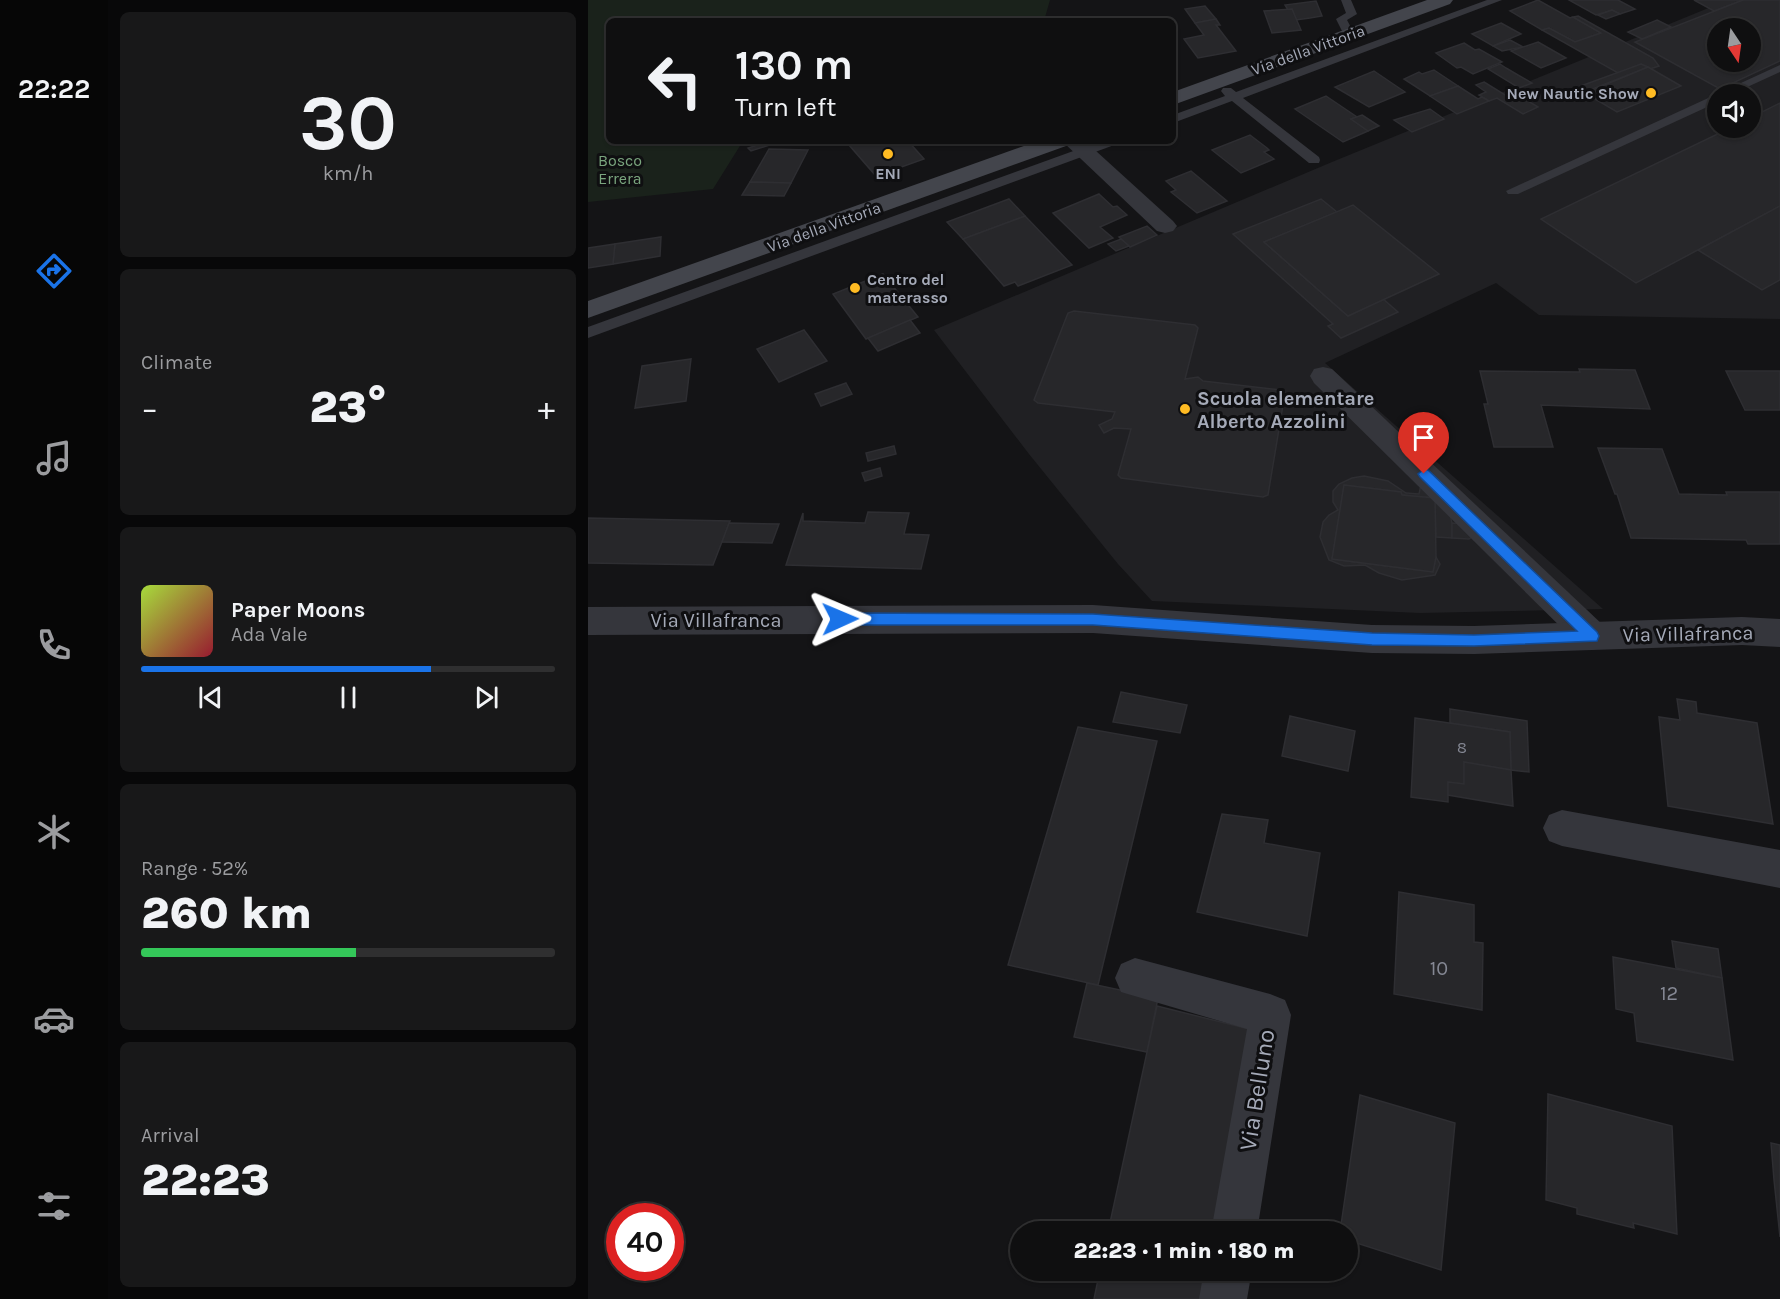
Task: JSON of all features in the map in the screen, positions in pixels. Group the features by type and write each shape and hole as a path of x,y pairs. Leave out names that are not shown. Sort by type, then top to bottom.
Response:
{"main road":[{"name":"Via della Vittoria","path":"1176,98 1444,0"},
{"name":"Via della Vittoria","path":"588,310 1050,144"}],"street":[{"path":"1079,146 1165,226"},
{"path":"1323,376 1592,636"},
{"name":"Via Villafranca","path":"588,621 1093,619 1372,639 1474,640 1742,631 1780,633"},
{"path":"1562,828 1780,869"},
{"name":"Via Belluno","path":"1135,978 1270,1015 1236,1221"},
{"path":"1223,1299 1226,1281"}],"lane":[{"path":"1176,118 1488,1"},
{"path":"1349,35 1341,19 1353,14 1350,3"},
{"path":"1745,84 1780,68"},
{"path":"1217,83 1314,160"},
{"path":"1513,191 1707,102"},
{"path":"588,333 1079,146"}],"shaded area":[{"name":"Scuola elementare Alberto Azzolini","path":"1728,0 1780,0 1780,319 1539,315 1496,283 1325,363 1603,609 1420,613 1152,601 1118,564 1029,454 934,330 1332,162"}],"green space":[{"name":"Bosco Errera","path":"588,0 1050,0 1045,18 606,18 606,144 741,144 713,189 588,202"}],"building":[{"path":"1538,0 1601,33 1575,42 1549,28 1542,30 1510,11"},
{"path":"1569,0 1618,0 1635,9 1620,14 1612,10 1596,15"},
{"path":"1694,0 1743,0 1714,11"},
{"path":"1743,0 1780,0 1780,61 1761,70 1761,18 1707,18 1707,72 1756,72 1731,84 1711,84 1635,42"},
{"path":"1316,1 1322,16 1296,20 1292,9 1288,10 1285,5"},
{"path":"1205,6 1216,19 1195,23 1185,9"},
{"path":"1292,9 1301,30 1272,33 1264,11"},
{"path":"1612,10 1620,14 1606,19 1598,15"},
{"path":"1578,16 1653,58 1659,66 1650,69 1641,64 1618,73 1542,30 1549,28 1575,42 1601,33 1573,17"},
{"path":"1216,19 1220,25 1216,25 1236,51 1198,58 1184,39 1204,35 1195,23"},
{"path":"1657,20 1671,27 1642,39 1628,32"},
{"path":"1501,23 1521,34 1493,46 1472,34"},
{"path":"1510,40 1523,47 1502,51 1493,46"},
{"path":"1538,42 1566,58 1541,68 1511,51"},
{"path":"1464,43 1502,62 1473,74 1461,67 1457,68 1436,53"},
{"path":"1500,64 1532,83 1519,88 1488,69"},
{"path":"1641,64 1648,67 1585,92 1578,87"},
{"path":"1648,67 1681,86 1617,112 1585,93"},
{"path":"1434,70 1458,86 1430,96 1404,79 1419,72 1422,74"},
{"path":"1374,71 1405,92 1369,107 1335,87"},
{"path":"1484,82 1505,95 1513,92 1538,107 1523,114 1497,98 1489,101 1479,95 1486,92 1476,85"},
{"path":"1458,86 1478,99 1482,97 1489,101 1457,114 1430,96"},
{"path":"1326,96 1357,117 1351,119 1368,131 1343,142 1295,109"},
{"path":"1780,103 1780,206 1636,283 1541,219 1709,138 1761,138 1761,112"},
{"path":"1430,109 1444,119 1412,132 1394,120"},
{"path":"1362,115 1379,126 1368,131 1351,119"},
{"path":"1250,135 1269,150 1264,152 1274,159 1241,173 1212,150"},
{"path":"761,144 773,144 751,151 748,148"},
{"path":"911,144 924,159 876,176 849,145"},
{"path":"769,149 808,150 791,183 750,182"},
{"path":"1191,171 1227,201 1197,213 1171,192 1176,190 1166,181"},
{"path":"750,182 791,183 784,196 742,195"},
{"path":"1099,194 1113,207 1117,206 1127,215 1100,227 1113,238 1089,248 1053,213"},
{"path":"1009,199 1025,216 963,239 947,222"},
{"path":"1321,199 1337,212 1264,242 1348,316 1383,299 1398,312 1341,338 1328,326 1333,324 1233,234"},
{"path":"1353,205 1439,274 1348,316 1264,242"},
{"path":"1780,206 1780,280 1762,290 1698,250"},
{"path":"1025,216 1072,265 1018,286 1015,282 1004,286 963,239"},
{"path":"1147,226 1157,235 1130,247 1119,237"},
{"path":"661,237 660,256 613,264 615,244"},
{"path":"1121,239 1129,246 1116,251 1108,244"},
{"path":"615,244 613,264 588,268 588,248"},
{"path":"883,274 918,317 866,339 833,294"},
{"path":"1074,311 1195,325 1198,328 1185,379 1198,377 1203,381 1281,390 1285,393 1268,495 1263,497 1121,478 1118,475 1131,429 1114,428 1104,433 1099,425 1112,419 1115,412 1038,403 1034,400 1068,313"},
{"path":"910,320 920,333 878,351 868,338"},
{"path":"804,330 827,361 779,382 757,349"},
{"path":"691,359 686,401 635,408 642,366"},
{"path":"1579,369 1635,370 1650,409 1541,405 1553,447 1494,447 1484,404 1488,404 1480,371 1580,372"},
{"path":"1726,371 1780,371 1780,410 1745,410"},
{"path":"846,383 852,394 821,406 815,394"},
{"path":"894,446 896,454 868,461 866,453"},
{"path":"1598,448 1662,449 1679,494 1727,495 1726,492 1780,492 1780,544 1748,544 1746,540 1631,538 1617,494 1615,494"},
{"path":"880,468 882,476 865,481 862,473"},
{"path":"1364,476 1388,481 1406,493 1419,494 1421,485 1447,501 1452,523 1452,538 1436,537 1435,498 1344,485 1332,559 1433,572 1436,557 1440,564 1435,575 1402,580 1379,573 1365,565 1344,566 1329,560 1320,537 1323,522 1338,510 1333,502 1333,491 1339,484"},
{"path":"1344,485 1435,498 1436,557 1433,572 1332,559"},
{"path":"868,512 909,513 904,534 929,535 921,569 786,565 803,513 803,521 865,523"},
{"path":"588,518 730,521 713,565 588,563"},
{"path":"729,523 779,524 772,543 722,542"},
{"path":"1452,523 1468,524 1476,534 1469,539 1452,538"},
{"path":"1121,692 1187,705 1180,733 1113,722"},
{"path":"1677,699 1696,702 1697,713 1757,723 1773,824 1668,806 1659,717 1680,720"},
{"path":"1450,709 1527,721 1529,772 1511,770 1510,732 1450,723"},
{"path":"1290,716 1355,731 1348,771 1282,756"},
{"path":"1415,718 1510,732 1511,770 1464,762 1464,784 1448,782 1448,802 1411,797"},
{"path":"1078,727 1157,741 1098,985 1008,965"},
{"path":"1464,762 1511,770 1513,806 1448,795 1448,782 1464,784"},
{"path":"1222,814 1268,820 1264,843 1320,853 1307,936 1197,912"},
{"path":"1399,892 1474,905 1474,942 1483,943 1482,1010 1394,994"},
{"path":"1672,941 1718,949 1722,978 1676,968"},
{"path":"1613,957 1722,978 1733,1060 1637,1041 1634,1013 1616,1009"},
{"path":"1087,983 1158,998 1147,1052 1074,1037"},
{"path":"1157,1006 1249,1029 1217,1221 1110,1221"},
{"path":"1548,1094 1672,1126 1677,1234 1633,1223 1634,1228 1577,1214 1577,1208 1546,1200"},
{"path":"1360,1095 1455,1123 1441,1270 1358,1244 1358,1221 1342,1221"},
{"path":"1771,1143 1780,1145 1780,1237 1774,1180"},
{"path":"1098,1281 1207,1281 1204,1299 1094,1299"}],"place":[{"name":"New Nautic Show","path":"1651,93"},
{"name":"ENI","path":"888,154"},
{"name":"Centro del materasso","path":"855,288"},
{"name":"Scuola elementare Alberto Azzolini","path":"1185,409"}],"route":[{"path":"840,619 1093,619 1372,639 1474,640 1592,636 1424,474"}]}
